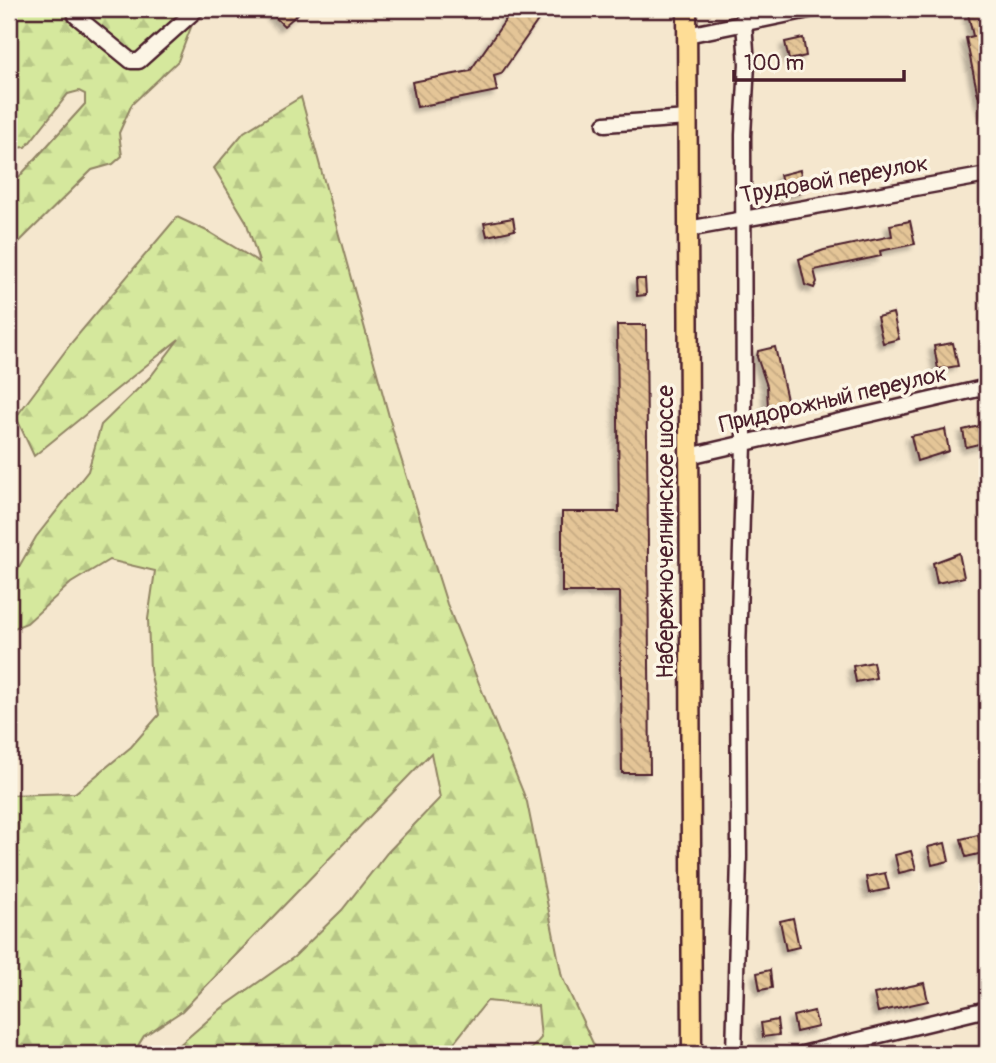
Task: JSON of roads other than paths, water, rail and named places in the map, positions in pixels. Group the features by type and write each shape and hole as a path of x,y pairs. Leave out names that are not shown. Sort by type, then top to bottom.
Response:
{"main road":[{"name":"Набережночелнинское шоссе","path":"687,9 692,1054"}],"street":[{"path":"75,9 76,16 131,61 139,61 197,9"},
{"path":"687,35 744,16 814,9"},
{"path":"734,1054 739,857 738,652 744,444 743,135 747,64 744,16"},
{"path":"605,124 687,118"},
{"name":"Трудовой переулок","path":"688,229 987,175"},
{"name":"Придорожный переулок","path":"690,456 987,387"},
{"path":"802,1054 987,1009"}]}
